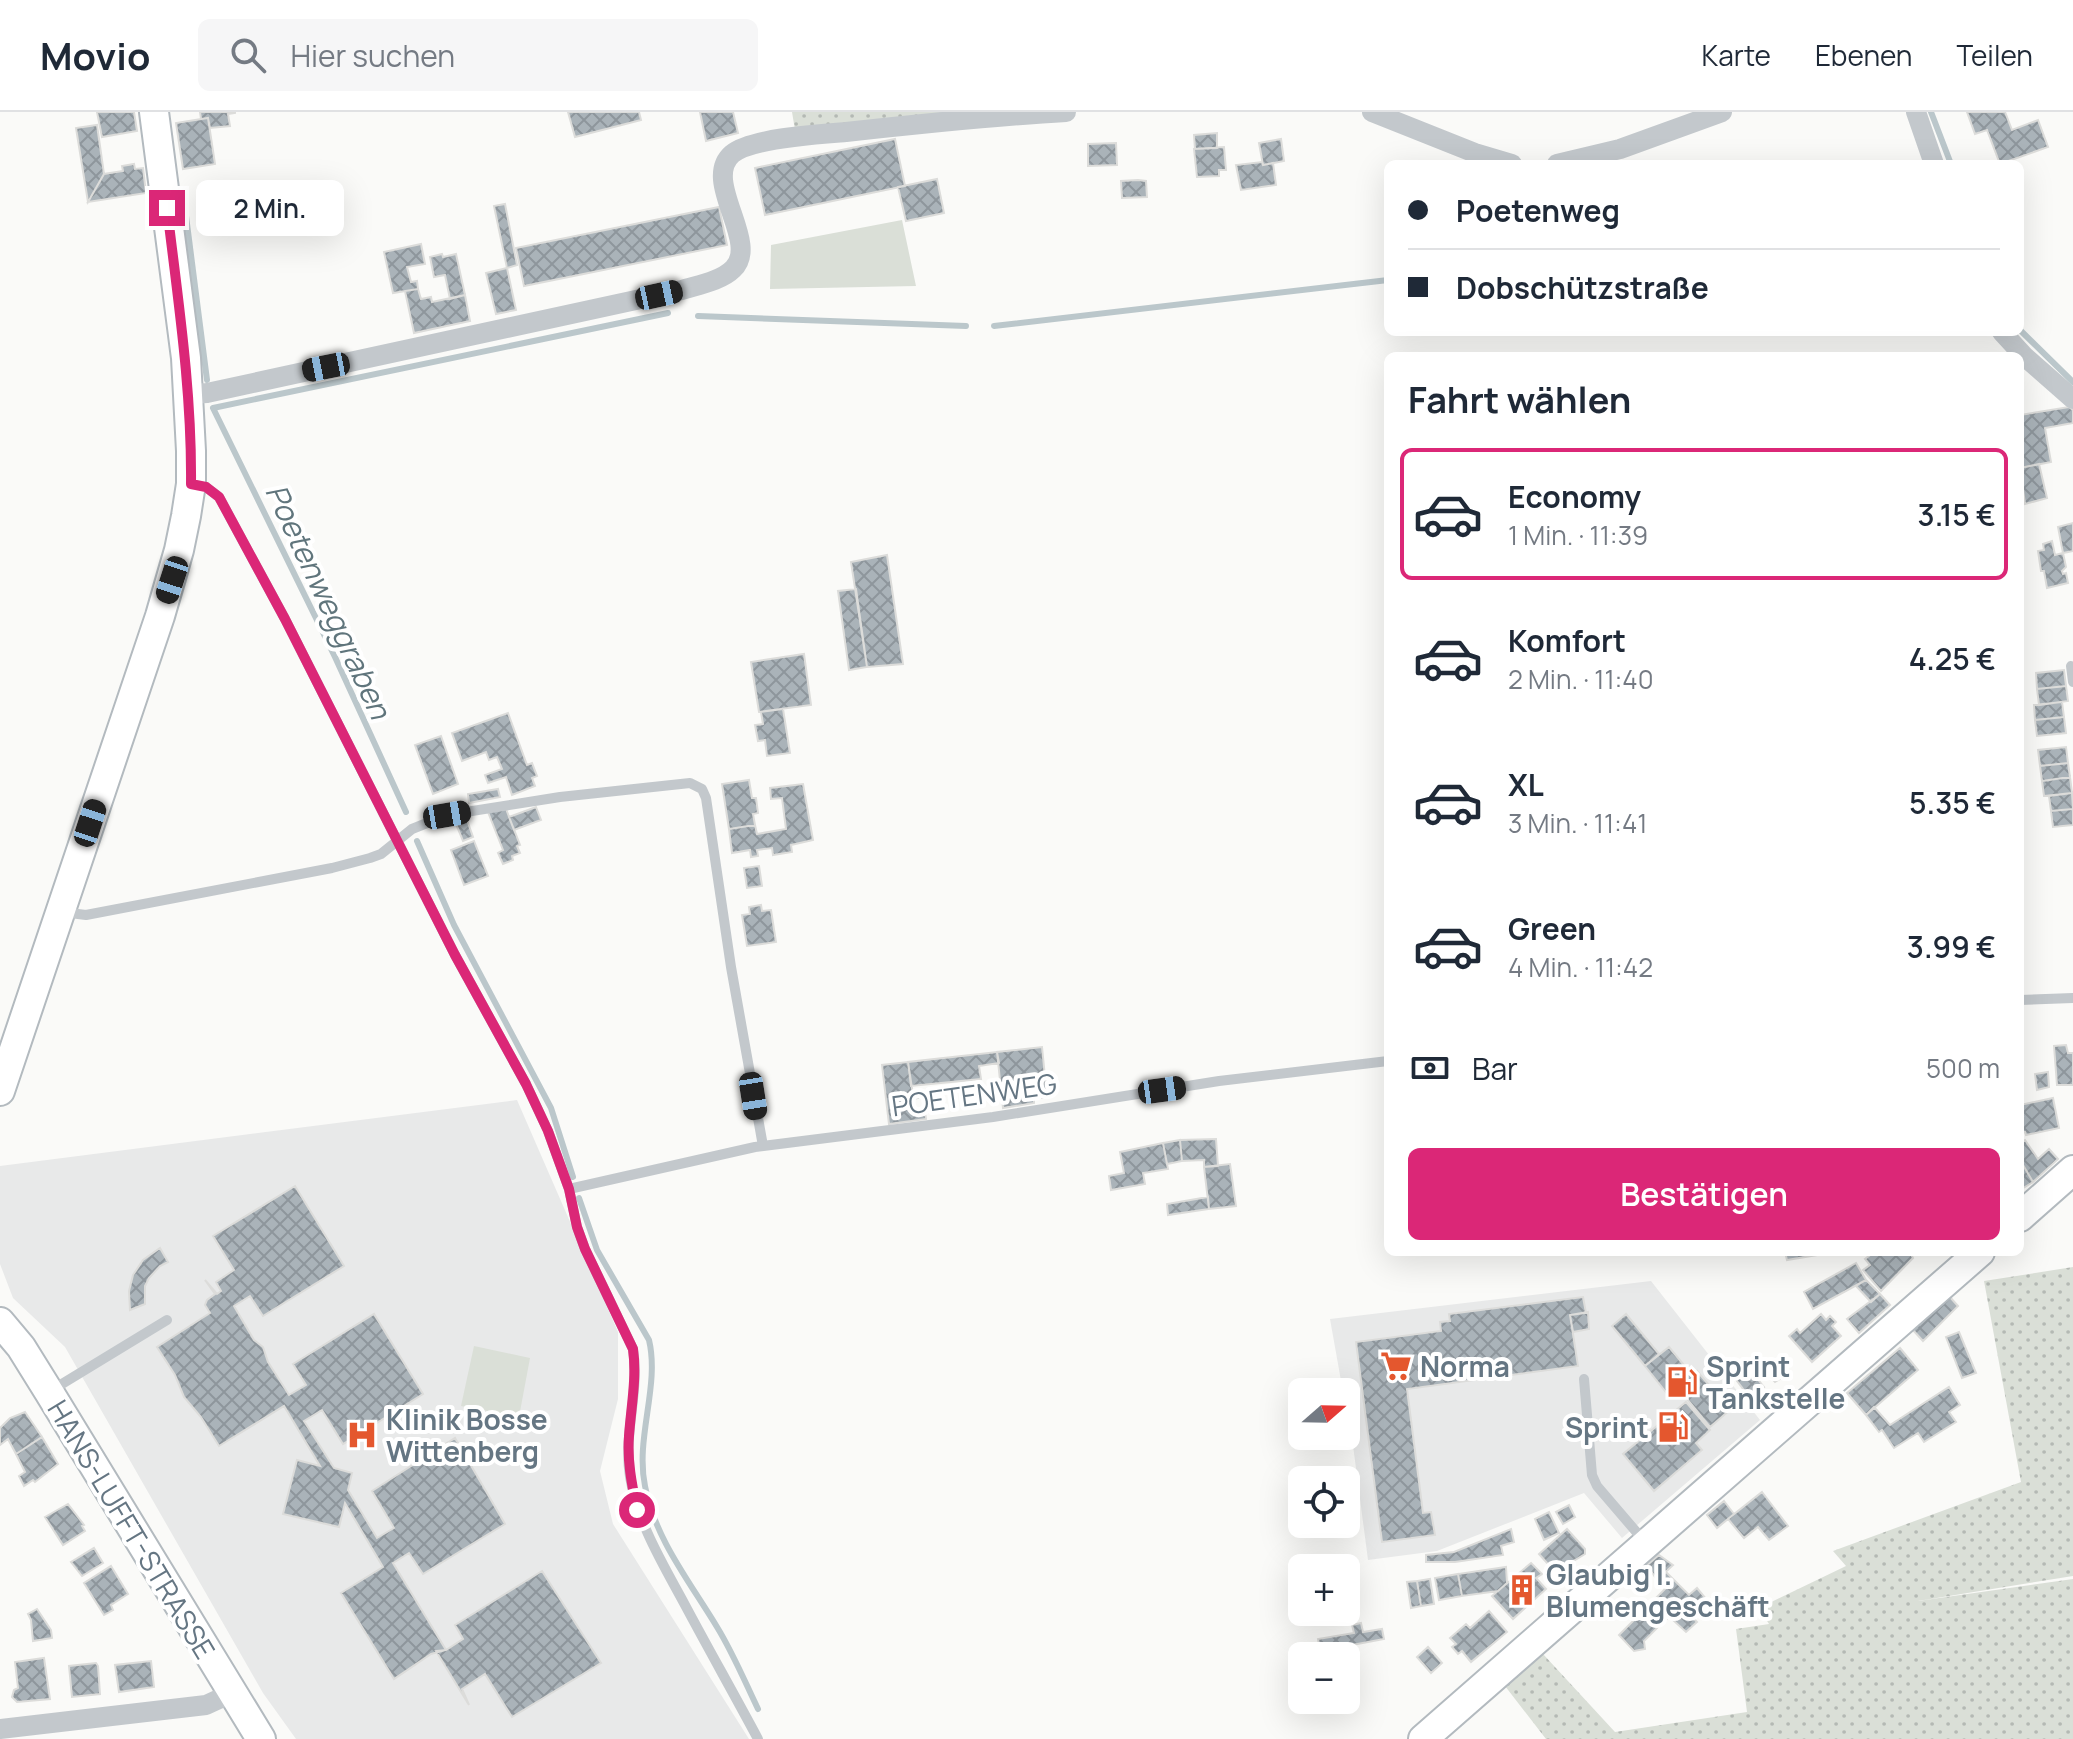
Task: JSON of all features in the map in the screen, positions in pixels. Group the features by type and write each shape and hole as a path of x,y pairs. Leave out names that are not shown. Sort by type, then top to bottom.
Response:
{"street":[{"path":"0,1091 172,580 191,484 189,394 154,112"},
{"path":"189,394 207,393 395,354 682,290 716,279 731,272 739,263 741,250 725,187 724,167 733,153 751,145 935,122 1066,112"},
{"path":"1372,112 1499,160"},
{"path":"1574,160 1620,149 1722,112"},
{"path":"1916,112 1933,160"},
{"path":"2006,336 2020,352"},
{"path":"2024,356 2073,399"},
{"path":"2024,1213 2073,1170"},
{"path":"1423,1739 1975,1256"},
{"name":"HANS-LUFFT-STRASSE","path":"0,1322 21,1347 261,1739"},
{"path":"0,1729 206,1705 232,1693"}],"lane":[{"path":"191,484 206,487 219,497 548,1131 569,1189 585,1249 633,1349 636,1366 628,1439 629,1474 637,1510 652,1544 758,1739"},
{"path":"2071,666 2073,682"},
{"path":"60,911 86,915 332,868 381,854 429,820 507,804 690,783 702,789 706,798 731,967 763,1146"},
{"path":"2024,1000 2073,998"},
{"name":"POETENWEG","path":"569,1189 763,1146 993,1117 1205,1083 1384,1061"},
{"path":"49,1392 167,1320"},
{"path":"1584,1379 1592,1475 1597,1486 1646,1543"}],"shaded area":[{"path":"792,112 951,112 795,130"},
{"path":"902,220 916,286 770,289 771,245"},
{"name":"Klinik Bosse Wittenberg","path":"517,1100 618,1332 618,1399 600,1471 613,1524 749,1739 296,1739 263,1693 65,1347 13,1298 0,1264 0,1166"},
{"path":"2073,1267 2073,1576 1918,1601 2073,1579 2073,1739 1546,1739 1505,1686 1543,1654 1615,1732 1747,1712 1736,1629 1769,1624 1759,1608 1846,1566 1833,1551 2021,1482 1984,1281"},
{"path":"1651,1281 1760,1420 1622,1538 1584,1493 1437,1551 1368,1560 1360,1499 1360,1466 1356,1466 1354,1450 1360,1450 1360,1378 1341,1378 1330,1319"},
{"path":"474,1346 530,1358 519,1417 461,1406"}],"building":[{"path":"97,112 134,112 137,131 102,137"},
{"path":"200,112 235,113 228,114 230,126 210,128 208,118 201,119"},
{"path":"568,112 639,112 641,120 575,137"},
{"path":"700,112 733,112 738,133 706,141"},
{"path":"1967,112 2005,112 2012,130 2038,120 2048,147 2011,160 1998,160 1987,130 1975,134"},
{"path":"208,118 215,164 183,169 176,123"},
{"path":"97,125 104,174 88,202 76,128"},
{"path":"1217,133 1217,148 1195,149 1194,135"},
{"path":"895,139 905,186 765,215 755,168"},
{"path":"1281,139 1284,161 1263,165 1259,143"},
{"path":"1116,143 1117,165 1088,166 1088,144"},
{"path":"1224,147 1226,170 1219,170 1219,176 1197,177 1194,149"},
{"path":"1262,162 1263,165 1273,163 1276,185 1241,190 1236,165"},
{"path":"134,164 135,169 143,168 146,193 88,202 104,174 123,171 122,166"},
{"path":"937,179 944,213 906,221 898,187"},
{"path":"1121,181 1146,181 1147,197 1122,198"},
{"path":"505,204 517,265 507,268 494,206"},
{"path":"719,207 727,245 524,286 516,248"},
{"path":"421,244 425,264 407,267 411,282 417,281 418,289 393,293 384,252"},
{"path":"442,254 443,257 456,254 465,295 450,299 445,275 434,277 430,257"},
{"path":"507,268 516,310 496,314 486,273"},
{"path":"418,289 421,299 431,297 432,302 465,295 470,321 414,333 405,291"},
{"path":"2069,407 2073,410 2073,423 2045,428 2051,462 2024,467 2024,414"},
{"path":"2039,464 2047,498 2025,504 2024,467"},
{"path":"2073,523 2073,551 2063,553 2058,527"},
{"path":"2052,541 2055,555 2063,553 2066,567 2062,571 2066,573 2068,583 2047,588 2038,551 2044,550 2043,544"},
{"path":"887,555 903,664 867,667 851,562"},
{"path":"856,589 867,667 849,670 838,591"},
{"path":"804,654 811,705 759,712 751,662"},
{"path":"2064,670 2066,686 2037,689 2036,673"},
{"path":"2066,686 2068,701 2039,705 2037,689"},
{"path":"2062,702 2064,717 2035,720 2034,705"},
{"path":"783,709 790,753 767,756 765,740 758,741 755,725 763,724 761,712"},
{"path":"508,713 527,765 532,763 537,776 532,778 535,786 512,795 506,777 488,783 485,775 502,769 497,757 489,760 486,752 462,761 452,733"},
{"path":"2064,717 2066,733 2037,736 2035,720"},
{"path":"441,736 458,784 433,794 415,745"},
{"path":"2066,747 2068,763 2040,766 2038,750"},
{"path":"2068,763 2070,777 2042,781 2040,766"},
{"path":"2070,777 2072,793 2044,796 2042,781"},
{"path":"749,780 758,813 753,814 755,825 729,829 722,784"},
{"path":"803,784 813,840 791,845 792,852 773,855 772,848 757,850 758,856 751,857 750,850 732,853 729,829 755,825 757,834 786,829 782,798 771,799 770,788"},
{"path":"498,789 500,797 469,803 468,794"},
{"path":"2072,793 2073,809 2051,811 2049,796"},
{"path":"536,807 541,820 514,830 509,817"},
{"path":"506,809 520,845 517,846 520,853 503,864 498,853 503,850 488,812"},
{"path":"2073,809 2073,825 2053,827 2051,811"},
{"path":"467,820 473,837 463,841 456,824"},
{"path":"474,841 488,876 464,885 451,850"},
{"path":"759,866 762,886 747,888 744,868"},
{"path":"761,905 762,911 771,910 776,942 747,946 742,915 750,914 749,907"},
{"path":"2066,1045 2068,1053 2073,1053 2073,1085 2057,1085 2054,1046"},
{"path":"1042,1047 1047,1097 1034,1099 1034,1103 1003,1108 997,1052"},
{"path":"997,1052 999,1063 979,1066 981,1079 911,1086 908,1062"},
{"path":"908,1062 913,1095 917,1094 918,1098 913,1099 914,1113 925,1112 926,1119 889,1124 882,1065"},
{"path":"2048,1072 2049,1087 2037,1090 2035,1074"},
{"path":"2053,1098 2059,1128 2026,1135 2024,1104"},
{"path":"1216,1139 1218,1166 1204,1167 1204,1160 1182,1161 1180,1140"},
{"path":"1180,1140 1182,1161 1167,1164 1163,1143"},
{"path":"2024,1141 2038,1159 2049,1149 2058,1159 2033,1182 2024,1167"},
{"path":"1163,1143 1168,1169 1143,1173 1145,1184 1111,1190 1109,1176 1124,1173 1120,1152"},
{"path":"1230,1164 1236,1206 1209,1209 1204,1167"},
{"path":"2024,1167 2033,1182 2024,1188"},
{"name":"Klinik Bosse Wittenberg","path":"295,1186 344,1266 263,1316 250,1296 234,1306 254,1340 263,1347 268,1362 289,1395 306,1385 293,1364 374,1314 423,1394 343,1444 322,1410 304,1421 334,1468 352,1473 348,1490 377,1538 394,1528 372,1491 455,1438 505,1524 423,1574 409,1553 393,1563 446,1650 431,1654 394,1679 341,1593 383,1567 345,1503 339,1527 283,1514 297,1460 320,1466 284,1406 219,1446 184,1397 175,1375 157,1347 210,1313 205,1305 215,1294 205,1280 217,1294 221,1291 216,1282 234,1270 213,1236"},
{"path":"1208,1197 1209,1209 1168,1215 1167,1204"},
{"path":"160,1248 168,1262 149,1278 145,1286 145,1304 130,1310 129,1291 133,1275 143,1260"},
{"path":"1786,1256 1811,1256 1787,1260"},
{"path":"1869,1256 1913,1258 1881,1291 1863,1270 1870,1265 1865,1259"},
{"path":"1856,1263 1866,1280 1813,1309 1804,1292"},
{"path":"1866,1280 1880,1294 1871,1302 1856,1286"},
{"path":"1880,1294 1890,1305 1859,1333 1847,1319"},
{"path":"1949,1296 1958,1306 1923,1341 1912,1329"},
{"path":"1583,1297 1586,1313 1570,1315 1578,1366 1407,1389 1423,1513 1431,1512 1435,1535 1382,1542 1356,1342 1441,1331 1440,1322 1450,1321 1449,1314"},
{"path":"1588,1312 1589,1329 1573,1332 1570,1315"},
{"path":"1626,1314 1659,1354 1645,1366 1612,1326"},
{"path":"1821,1314 1826,1320 1830,1316 1836,1322 1832,1326 1841,1336 1812,1362 1789,1336 1797,1329 1800,1333"},
{"path":"1959,1332 1976,1373 1962,1378 1946,1337"},
{"name":"Sprint Tankstelle","path":"1669,1347 1692,1375 1697,1371 1730,1410 1710,1427 1678,1388 1669,1396 1645,1366"},
{"path":"1900,1348 1918,1370 1866,1415 1847,1393"},
{"path":"1774,1363 1783,1377 1775,1382 1764,1370"},
{"path":"1748,1367 1764,1387 1750,1398 1734,1377"},
{"path":"1949,1387 1960,1405 1949,1412 1956,1422 1924,1442 1918,1433 1894,1448 1882,1430 1879,1432 1866,1415 1874,1407 1890,1425"},
{"path":"1686,1402 1710,1430 1696,1443 1702,1450 1654,1491 1623,1454"},
{"path":"25,1412 42,1437 16,1454 8,1439 0,1445 0,1428 10,1418"},
{"path":"42,1437 58,1464 35,1482 33,1480 24,1486 19,1476 25,1472 16,1454"},
{"path":"1762,1492 1788,1526 1769,1540 1758,1527 1744,1538 1728,1519"},
{"path":"1724,1501 1734,1514 1717,1528 1707,1515"},
{"path":"68,1504 85,1531 63,1545 45,1517"},
{"path":"1569,1505 1575,1517 1563,1524 1556,1512"},
{"path":"1549,1512 1559,1533 1544,1540 1535,1519"},
{"path":"1511,1529 1514,1542 1501,1546 1503,1555 1455,1562 1426,1562 1426,1555 1454,1552"},
{"path":"1567,1529 1585,1549 1585,1554 1567,1565 1561,1575 1539,1554"},
{"path":"94,1548 103,1563 82,1576 71,1562"},
{"path":"1659,1555 1673,1565 1657,1580 1647,1565"},
{"name":"Glaubig I. Blumengeschäft","path":"1531,1563 1542,1574 1536,1578 1546,1589 1513,1619 1492,1596"},
{"path":"111,1566 128,1594 111,1605 113,1610 104,1615 84,1583"},
{"path":"1506,1567 1507,1583 1498,1591 1462,1596 1458,1574"},
{"path":"542,1571 601,1663 512,1717 485,1674 462,1689 469,1705 436,1651 446,1650 463,1639 455,1625"},
{"path":"1666,1572 1689,1595 1697,1588 1707,1600 1697,1608 1689,1599 1659,1626 1644,1610 1665,1589 1657,1580"},
{"path":"1458,1574 1462,1596 1439,1600 1435,1578"},
{"path":"1430,1579 1434,1604 1421,1606 1417,1581"},
{"path":"1417,1581 1421,1606 1411,1608 1407,1582"},
{"path":"37,1609 51,1630 52,1638 33,1641 28,1614"},
{"path":"1684,1609 1697,1622 1686,1632 1673,1620"},
{"path":"1644,1610 1659,1626 1644,1641 1645,1649 1634,1651 1619,1635"},
{"path":"1489,1611 1507,1632 1471,1662 1462,1651 1458,1654 1452,1647 1456,1644 1450,1638 1466,1624 1470,1628"},
{"path":"1360,1623 1363,1632 1382,1629 1384,1639 1360,1644 1318,1642 1318,1639 1354,1633 1352,1626 1360,1626"},
{"path":"1428,1647 1442,1663 1431,1673 1417,1657"},
{"path":"44,1658 50,1699 17,1702 12,1697 18,1688 15,1662"},
{"path":"151,1661 154,1687 119,1692 115,1665"},
{"path":"96,1663 100,1694 72,1697 69,1666"}],"waterway":[{"path":"1931,112 1949,160"},
{"name":"Poetenweggraben","path":"186,216 207,380"},
{"path":"994,326 1384,280"},
{"path":"406,812 335,657 213,408 668,313"},
{"path":"698,316 966,326"},
{"path":"2024,334 2073,382"},
{"name":"Poetenweggraben","path":"417,841 454,925 551,1108 573,1177"},
{"name":"Poetenweggraben","path":"579,1198 597,1250 649,1340 652,1375 643,1468 650,1505 665,1542 723,1637 758,1709"}],"place":[{"name":"Norma","path":"1396,1366"},
{"name":"Sprint Tankstelle","path":"1682,1382"},
{"name":"Sprint","path":"1673,1427"},
{"name":"Klinik Bosse Wittenberg","path":"362,1435"},
{"name":"Glaubig I. Blumengeschäft","path":"1522,1590"}],"route":[{"path":"167,208 186,358 191,422 191,484 206,487 219,497 548,1131 569,1189 585,1249 633,1349 636,1366 628,1439 629,1474 637,1510"}]}
